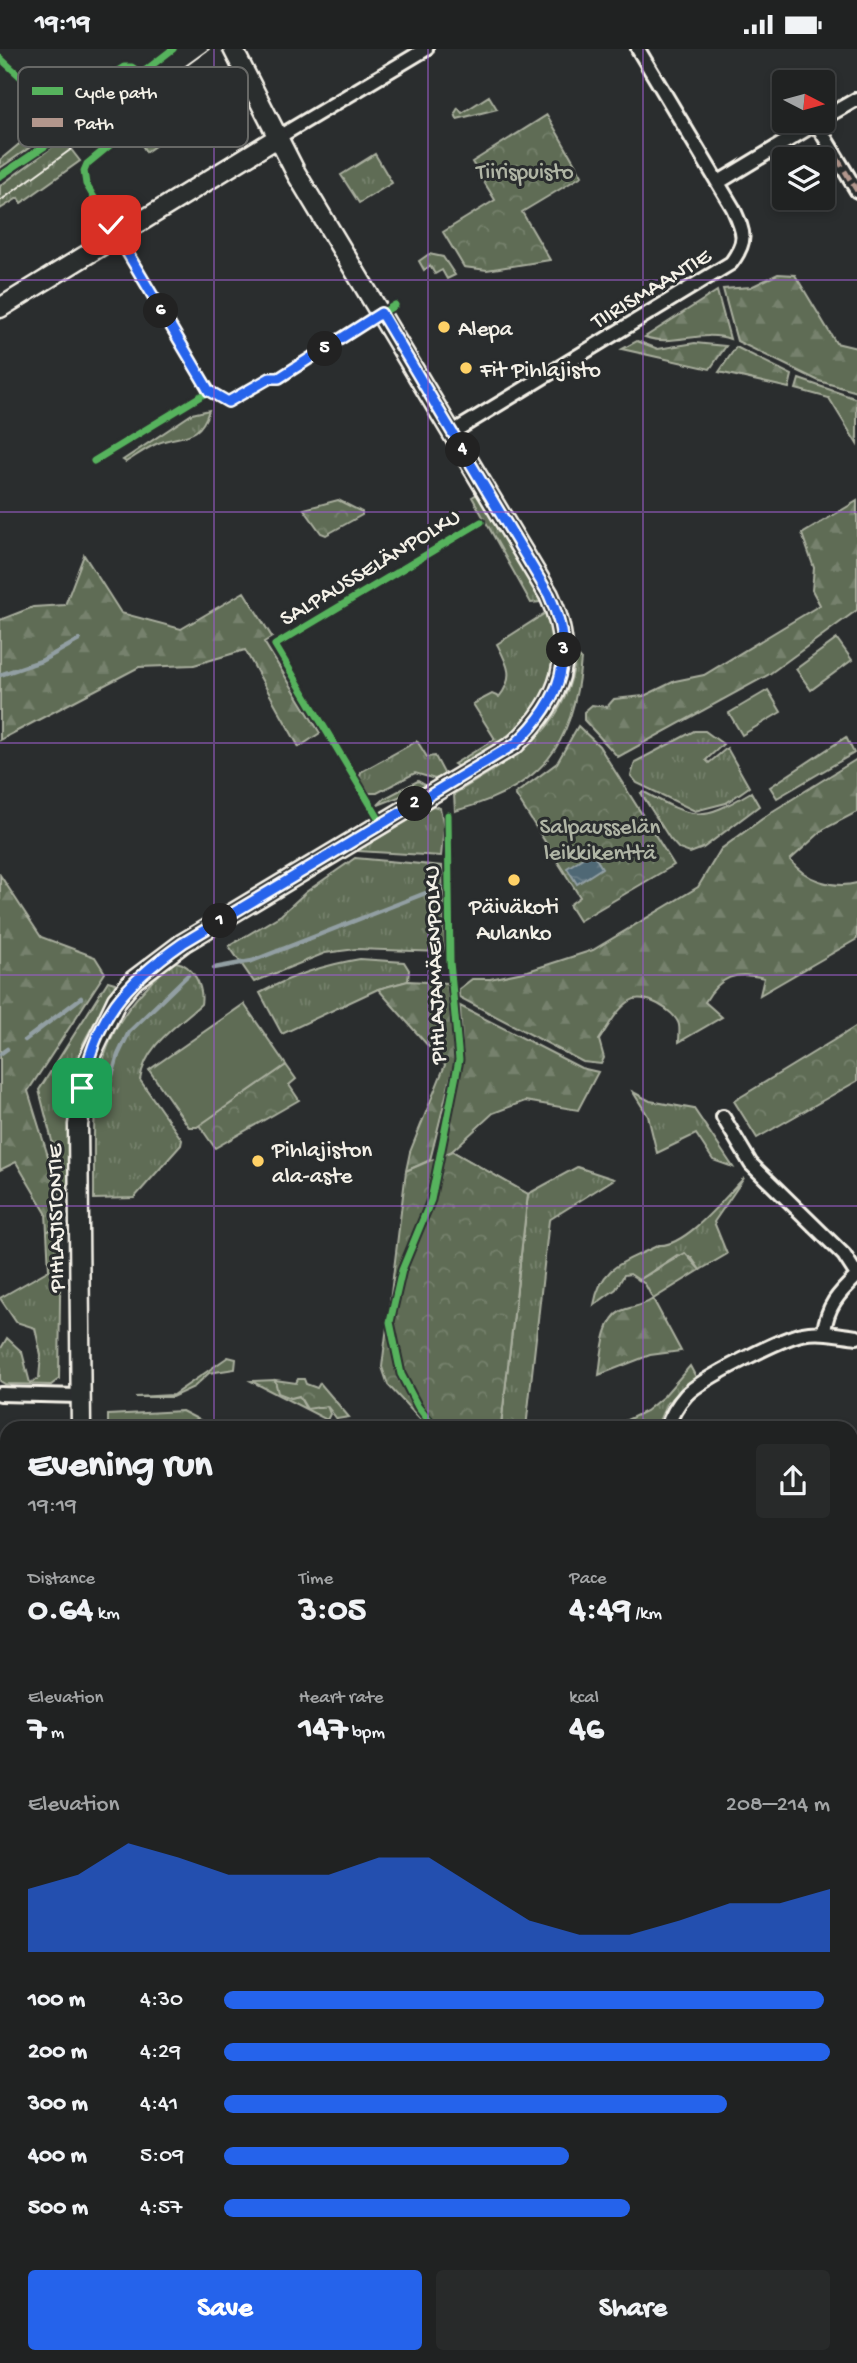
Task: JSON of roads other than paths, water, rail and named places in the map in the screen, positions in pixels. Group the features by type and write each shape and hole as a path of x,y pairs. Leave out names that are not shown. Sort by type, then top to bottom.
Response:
{"street":[{"name":"PIHLAJISTONTIE","path":"234,49 243,67"},
{"path":"0,308 426,49"},
{"name":"TIIRISMAANTIE","path":"453,432 731,263 742,248 744,231 719,182 638,49"},
{"name":"PIHLAJISTONTIE","path":"81,1421 78,1125 87,1063 106,1018 134,979 183,943 515,744 547,710 562,673 564,649 561,622 549,595 277,138 248,78"},
{"path":"835,112 857,99"},
{"path":"719,182 800,133"},
{"path":"826,133 857,191"},
{"path":"723,1117 751,1164 844,1255 857,1276 834,1299 826,1313 824,1332"},
{"path":"669,1421 672,1413 695,1389 776,1344 803,1334 824,1332 857,1338"},
{"path":"0,1394 80,1396"}],"water":[{"path":"592,852 602,868 577,884 567,868"}],"waterway":[{"path":"0,675 41,661 79,640"},
{"path":"214,968 252,961 441,887"},
{"path":"103,1106 118,1055 129,1032 188,975"},
{"path":"25,1040 81,998"},
{"path":"0,1054 7,1049"}],"tram line":[{"path":"184,67 209,49"},
{"path":"0,201 74,147"}],"place":[{"name":"Alepa","path":"444,327"},
{"name":"Fit Pihlajisto","path":"466,368"},
{"name":"Päiväkoti Aulanko","path":"514,880"},
{"name":"Pihlajiston ala-aste","path":"258,1161"}],"park label":[{"name":"Tiirispuisto","path":"525,170"},
{"name":"Salpausselän leikkikenttä","path":"600,838"}]}
